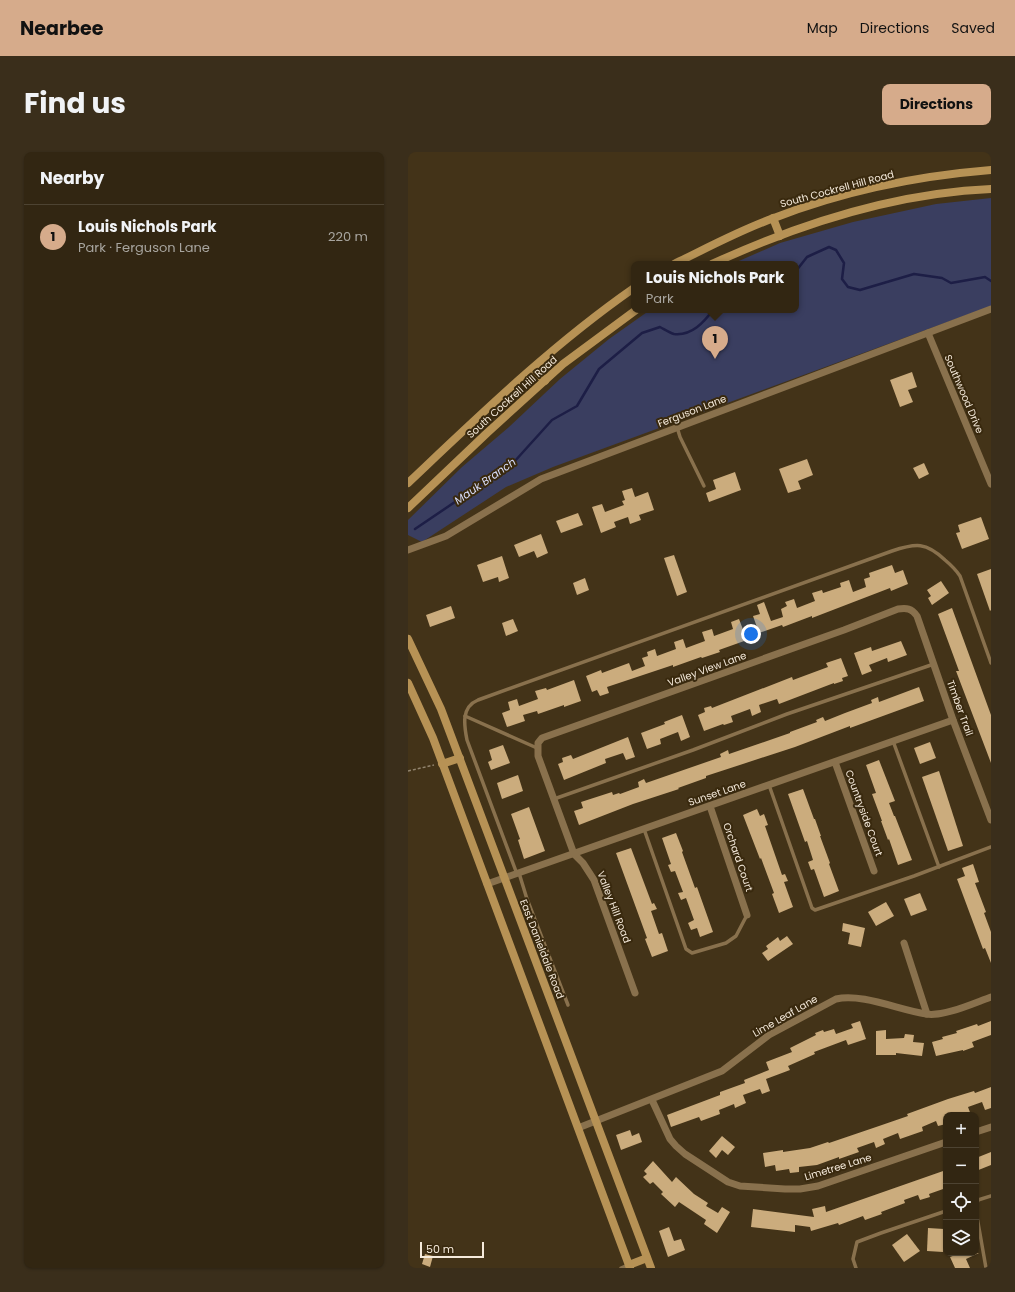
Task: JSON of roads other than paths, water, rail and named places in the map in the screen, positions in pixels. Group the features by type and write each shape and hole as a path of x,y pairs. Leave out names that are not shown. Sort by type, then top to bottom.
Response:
{"main road":[{"name":"South Cockrell Hill Road","path":"680,261 728,237 773,218 810,205 876,187 940,176 991,170"},
{"path":"719,261 780,236 840,216 953,191 991,189"},
{"path":"773,218 780,236"},
{"name":"South Cockrell Hill Road","path":"408,483 533,369 599,314 631,290"},
{"name":"South Cockrell Hill Road","path":"408,508 487,433 569,360 632,313"},
{"path":"533,369 545,381"},
{"name":"East Danieldale Road","path":"408,639 442,709 651,1268"},
{"path":"408,683 433,738 630,1266 647,1258"},
{"path":"442,764 460,758"}],"street":[{"name":"Ferguson Lane","path":"408,550 446,536 541,479 991,309"},
{"name":"Southwood Drive","path":"928,333 991,484"},
{"name":"Timber Trail","path":"906,608 912,609 917,616 953,720 991,820"},
{"name":"Valley View Lane","path":"537,745 542,738 552,734 598,719 898,609 906,608"},
{"name":"Sunset Lane","path":"487,884 953,720"},
{"name":"Valley Hill Road","path":"537,745 538,756 574,854 583,862 594,880 635,993"},
{"name":"Countryside Court","path":"835,762 874,871"},
{"name":"Orchard Court","path":"710,806 747,915"},
{"path":"904,943 927,1014"},
{"name":"Lime Leaf Lane","path":"578,1128 652,1100 722,1071 769,1035 836,999 853,998 927,1014 946,1012 991,997"},
{"name":"Limetree Lane","path":"652,1100 670,1139 676,1146 685,1154 728,1182 740,1186 800,1189 818,1186 943,1143"},
{"path":"979,1131 991,1127"}],"lane":[{"path":"677,428 704,486"},
{"path":"568,1005 468,740 465,730 465,716 467,709 473,702 911,545 930,548 956,570 960,576 991,664"},
{"path":"553,799 693,750 787,714 934,664"},
{"path":"465,716 537,745"},
{"path":"892,741 939,866"},
{"path":"768,785 812,908 815,910 991,847"},
{"path":"644,829 686,949 692,953 726,943 736,936 747,915"},
{"path":"979,1200 991,1196"},
{"path":"856,1268 853,1259 857,1242 943,1212"},
{"path":"978,1220 986,1268"},
{"path":"621,1268 630,1266"}],"waterway":[{"name":"Mauk Branch","path":"799,267 807,257 829,247 836,250 844,263 842,279 848,287 860,290 914,274 942,278 951,283 985,277 991,281"},
{"name":"Mauk Branch","path":"415,529 514,462 552,420 577,406 599,369 642,333 660,327 674,334 686,333 697,327 711,313"}],"place":[{"name":"Louis Nichols Park","path":"715,359"}]}
